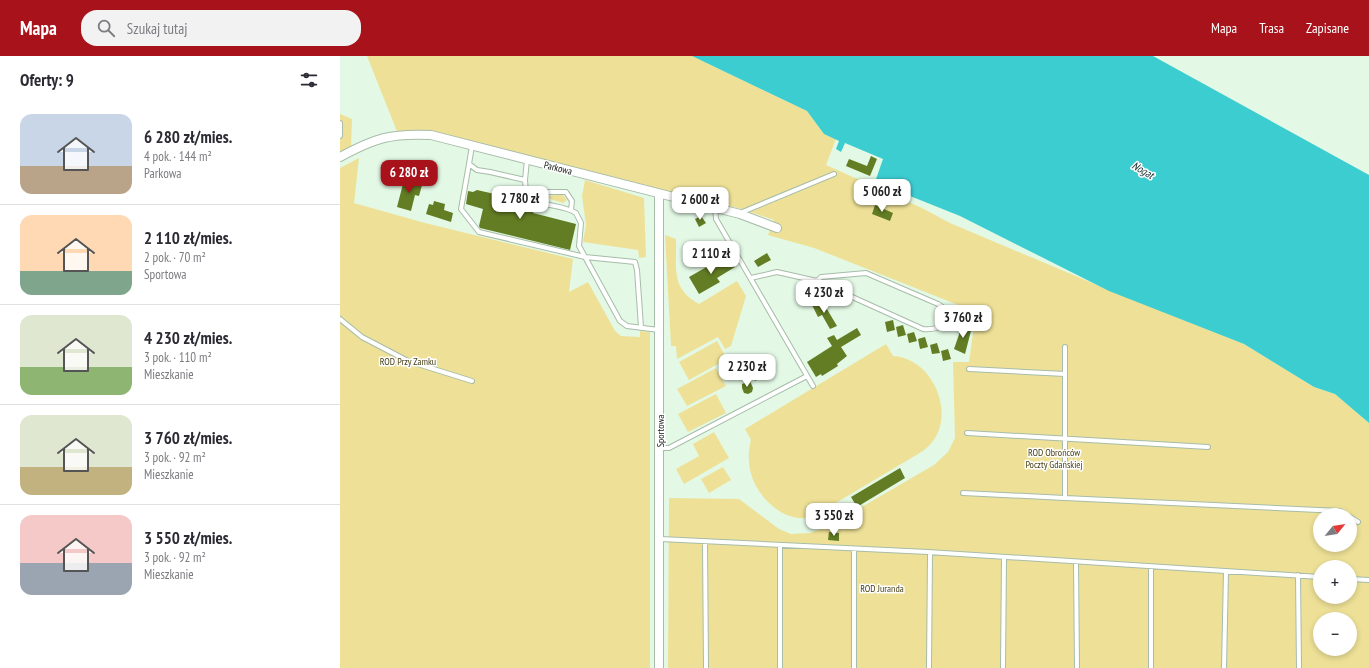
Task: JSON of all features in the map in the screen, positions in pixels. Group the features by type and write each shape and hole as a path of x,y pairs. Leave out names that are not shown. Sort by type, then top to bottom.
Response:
{"street":[{"name":"Parkowa","path":"342,154 378,139 398,134 431,135 740,214 777,228"},
{"name":"Sportowa","path":"659,194 659,668"}],"lane":[{"path":"340,123 340,136"},
{"path":"472,145 461,209 471,220 476,231 585,257 635,262 637,270 640,327"},
{"path":"527,160 525,180 527,192 534,200 576,213 581,223 579,246 620,321 627,326 660,330"},
{"path":"469,164 477,170 525,180"},
{"path":"740,214 834,174"},
{"path":"527,192 566,192 572,201 570,210"},
{"path":"715,208 716,219 813,386"},
{"path":"751,278 777,272 817,281 923,329 937,328 946,323 948,319 945,309 938,304 866,273 821,277 817,281"},
{"path":"340,319 362,337 408,361 472,381"},
{"path":"1065,347 1065,498"},
{"path":"969,369 1065,374"},
{"path":"660,448 670,448 807,376"},
{"path":"967,433 1065,437 1208,446"},
{"path":"964,493 1313,511"},
{"path":"660,539 1004,557 1313,576"},
{"path":"705,541 706,668"},
{"path":"780,545 780,668"},
{"path":"854,549 854,668"},
{"path":"929,668 930,553"},
{"path":"1003,668 1004,557"},
{"path":"1076,562 1077,668"},
{"path":"1151,567 1151,668"},
{"path":"1224,668 1226,572"},
{"path":"1298,575 1299,668"},
{"path":"1357,579 1369,580"}],"green space":[{"path":"367,56 692,56 807,111 824,134 836,139 826,165 922,208 950,223 1109,290 1244,344 1314,387 1335,394 1369,423 1369,668 668,668 669,498 739,499 779,529 791,534 810,533 829,526 934,465 948,452 955,438 953,362 969,362 976,312 814,248 768,235 774,220 738,208 581,173 448,139 398,134"},
{"path":"340,114 352,119 351,146 340,153"},
{"name":"ROD Przy Zamku","path":"359,158 354,203 425,223 573,259 569,292 588,282 615,331 621,336 640,337 640,331 650,332 650,668 340,668 340,168"},
{"path":"585,180 644,198 646,257 639,258 638,250 583,242 586,225 582,196"},
{"path":"562,194 567,200 563,203 547,198 549,196"},
{"path":"665,235 676,239 677,276 683,291 690,298 699,304 737,281 746,296 731,346 725,349 718,337 677,359 676,346 671,346"},
{"path":"717,341 727,359 689,380 679,362"},
{"path":"886,344 893,356 908,360 921,368 931,380 938,394 942,410 940,425 934,439 923,451 814,516 804,518 784,514 767,501 760,493 755,483 749,465 749,448 751,440 745,429"},
{"path":"716,368 726,386 687,406 677,389"},
{"path":"716,394 726,413 688,432 678,414"},
{"path":"714,432 729,458 684,484 676,469 699,456 693,444"},
{"path":"723,467 731,480 709,493 701,479"}],"water":[{"name":"Nogat","path":"692,56 1153,56 1369,175 1369,423 1335,394 1314,387 1244,344 1109,291 960,216 875,182 883,159 845,143 841,152 836,149 839,141 824,134 807,111"}],"building":[{"path":"871,156 877,159 870,176 846,166 849,159 867,166"},
{"path":"410,178 419,180 418,184 422,185 419,196 415,195 411,211 397,207 404,180 409,181"},
{"path":"477,190 534,203 533,213 576,224 570,250 480,228 479,226 483,209 466,204 468,191 473,192"},
{"path":"434,201 445,204 444,210 453,213 451,222 426,214 429,204 433,205"},
{"path":"875,205 893,213 890,221 872,214"},
{"path":"701,216 706,223 699,227 695,219"},
{"path":"767,253 771,260 758,267 754,261"},
{"path":"729,257 735,267 717,278 720,282 699,294 689,277 710,265 711,268"},
{"path":"821,299 837,326 830,329 822,315 818,317 812,305"},
{"path":"964,312 973,316 970,322 961,319"},
{"path":"893,320 895,330 887,332 885,322"},
{"path":"963,323 972,327 965,354 954,349"},
{"path":"903,325 906,335 898,337 896,327"},
{"path":"857,328 861,335 841,347 847,356 837,364 838,366 822,376 821,374 816,377 807,362 832,346 827,338 834,335 837,340"},
{"path":"914,332 917,341 909,343 907,334"},
{"path":"925,337 928,347 920,349 918,339"},
{"path":"937,343 940,353 932,354 930,345"},
{"path":"948,349 951,359 943,361 941,351"},
{"path":"754,363 762,377 755,381 747,366"},
{"path":"750,381 753,388 752,392 748,394 744,393 742,384"},
{"path":"900,468 905,478 857,507 851,497"},
{"path":"829,532 839,533 839,541 828,540"}],"park label":[{"name":"ROD Obrońców Poczty Gdańskiej","path":"1054,458"},
{"name":"ROD Juranda","path":"882,588"}]}
